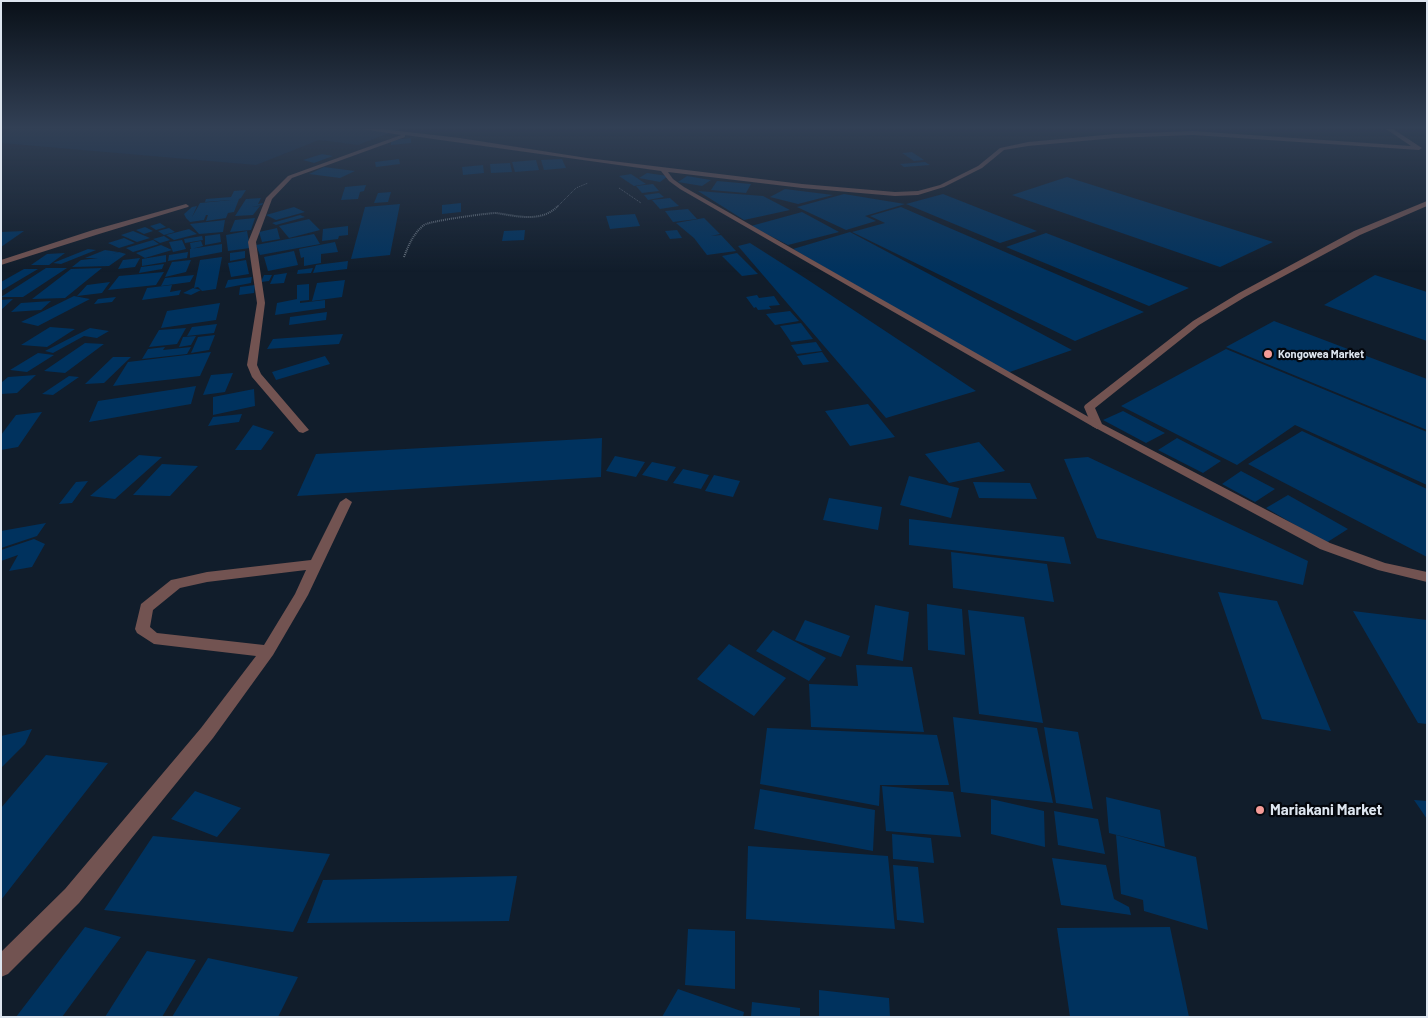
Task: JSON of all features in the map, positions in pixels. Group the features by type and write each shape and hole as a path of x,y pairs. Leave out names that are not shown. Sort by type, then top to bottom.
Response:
{"street":[{"path":"290,177 269,198 252,242 261,302 252,365 256,375 304,430"},
{"path":"668,177 682,188 778,245 1097,426 1325,546 1383,567 1427,576"},
{"path":"724,177 802,186 895,194 918,193 942,186 961,177"},
{"path":"1097,426 1089,407 1196,323 1305,259 1356,233 1427,203"},
{"path":"1,263 96,232 186,206"},
{"path":"1,967 72,896 207,733 268,651 301,595 346,502"},
{"path":"268,651 154,638 142,629 146,608 176,584 207,577 316,564"}],"path":[{"path":"404,257 413,234 426,223 493,213 523,218 545,216 576,188 588,183 591,177"}],"building":[{"path":"620,177 635,177 646,184 634,186"},
{"path":"641,177 667,177 660,182 639,178"},
{"path":"686,177 711,180 702,186 678,182"},
{"path":"1067,177 1273,242 1220,267 1012,195"},
{"path":"717,181 751,184 746,193 711,190"},
{"path":"653,184 659,191 642,193 636,186"},
{"path":"366,185 364,191 360,192 358,199 341,200 345,187"},
{"path":"785,189 833,195 798,204 770,197"},
{"path":"246,190 239,199 234,212 228,213 226,218 206,221 208,215 206,215 204,220 190,222 184,214 192,207 197,206 192,217 200,203 231,200 205,202 206,199 231,197 234,191"},
{"path":"698,191 763,196 790,210 744,220"},
{"path":"391,192 388,202 374,203 378,193"},
{"path":"659,193 664,197 648,200 644,195"},
{"path":"844,194 905,204 865,216 876,221 846,230 797,207"},
{"path":"943,194 1037,231 1000,243 906,204"},
{"path":"261,198 258,204 263,203 262,205 252,207 260,206 253,215 235,216 246,199"},
{"path":"670,198 679,206 660,209 652,200"},
{"path":"461,203 461,212 442,214 442,205"},
{"path":"400,204 390,255 351,259 365,207"},
{"path":"294,207 305,212 276,220 266,215"},
{"path":"901,207 1144,312 1075,341 852,232 885,223 870,216"},
{"path":"688,209 697,219 673,222 665,211"},
{"path":"802,212 839,232 788,245 751,226"},
{"path":"635,214 640,226 610,229 606,216"},
{"path":"300,215 305,217 276,225 272,223"},
{"path":"255,218 251,230 230,232 235,220"},
{"path":"704,218 720,234 711,236 721,235 736,251 707,255 694,238 676,223"},
{"path":"309,219 320,230 289,238 279,226"},
{"path":"225,220 223,232 199,234 190,224"},
{"path":"160,223 166,227 156,230 150,226"},
{"path":"348,226 348,235 339,236 338,239 322,241 323,229"},
{"path":"145,227 153,231 144,234 136,230"},
{"path":"169,228 175,232 164,235 158,231"},
{"path":"277,228 280,239 262,242 259,232"},
{"path":"189,229 197,234 174,240 166,235"},
{"path":"525,230 524,240 502,241 504,231"},
{"path":"677,230 682,238 670,239 665,231"},
{"path":"24,231 1,247 1,232"},
{"path":"133,231 150,238 137,242 121,235"},
{"path":"247,231 250,248 228,251 226,235"},
{"path":"850,232 1072,350 1007,373 793,249"},
{"path":"1046,233 1189,288 1149,306 1006,247"},
{"path":"220,234 221,242 205,245 205,236"},
{"path":"314,234 320,244 260,255 256,245"},
{"path":"164,236 170,240 160,243 153,239"},
{"path":"202,236 203,240 185,243 184,239"},
{"path":"124,238 135,243 119,248 108,243"},
{"path":"153,240 159,244 133,252 126,248"},
{"path":"182,240 186,249 173,252 169,242"},
{"path":"201,241 203,246 191,249 190,243"},
{"path":"335,242 338,252 321,254 321,263 304,266 304,257 301,258 299,249"},
{"path":"750,243 976,391 886,418 738,246"},
{"path":"222,244 222,252 190,258 190,249"},
{"path":"161,245 172,250 145,258 136,253"},
{"path":"88,249 96,250 61,264 53,263"},
{"path":"105,250 118,252 112,254 119,252 126,254 109,266 72,267 81,260 98,258 85,258"},
{"path":"245,251 245,258 230,261 230,253"},
{"path":"294,251 298,265 268,271 264,257"},
{"path":"188,252 187,258 168,261 169,255"},
{"path":"65,253 49,265 31,265 47,254"},
{"path":"737,253 758,274 742,276 722,256"},
{"path":"166,255 166,262 142,266 142,259"},
{"path":"222,257 216,289 202,291 198,287 194,288 200,260"},
{"path":"140,258 135,267 118,269 123,260"},
{"path":"191,260 186,272 165,277 172,262"},
{"path":"246,260 249,274 231,277 228,263"},
{"path":"348,261 347,269 313,273 316,265"},
{"path":"164,264 162,269 139,273 141,267"},
{"path":"46,268 67,268 23,297 1,297"},
{"path":"102,268 65,298 32,299 71,269"},
{"path":"313,268 311,273 297,274 298,270"},
{"path":"24,269 38,269 1,291 1,282"},
{"path":"164,272 156,285 108,290 119,276"},
{"path":"287,273 284,283 270,284 274,275"},
{"path":"194,275 190,282 161,286 165,278"},
{"path":"264,275 272,275 269,281 261,282"},
{"path":"1375,275 1427,292 1427,341 1324,305"},
{"path":"252,277 251,283 225,288 228,280"},
{"path":"345,280 342,297 312,301 317,283"},
{"path":"110,282 102,293 77,296 87,285"},
{"path":"309,284 309,300 300,301 300,303 325,300 325,308 275,315 277,303 297,299 297,285"},
{"path":"172,285 170,292 181,290 179,295 142,300 147,288"},
{"path":"255,285 254,293 239,295 240,287"},
{"path":"193,288 201,290 191,295 183,293"},
{"path":"757,295 759,298 774,296 780,305 769,306 771,309 758,310 756,307 754,308 746,297"},
{"path":"74,296 90,299 38,326 21,322"},
{"path":"116,297 112,302 94,304 98,299"},
{"path":"13,299 1,310 1,300"},
{"path":"51,301 41,310 11,312 21,303"},
{"path":"220,303 216,320 161,328 167,311"},
{"path":"790,311 799,321 775,325 766,314"},
{"path":"327,312 326,320 289,325 290,317"},
{"path":"1274,321 1427,379 1427,430 1226,347"},
{"path":"801,323 813,339 791,342 780,326"},
{"path":"217,324 214,333 187,336 192,327"},
{"path":"50,327 75,329 47,347 21,345"},
{"path":"90,328 109,331 97,338 84,336 53,353 45,351"},
{"path":"186,328 177,344 149,347 159,330"},
{"path":"343,334 339,344 267,349 273,339"},
{"path":"215,335 209,350 191,353 198,337"},
{"path":"196,336 191,345 179,347 183,337"},
{"path":"816,342 822,351 797,354 791,345"},
{"path":"85,343 104,344 65,373 44,371"},
{"path":"165,347 163,350 191,347 187,354 142,359 148,349"},
{"path":"1226,349 1427,432 1427,485 1295,425 1237,465 1121,406"},
{"path":"211,352 200,376 113,386 128,362"},
{"path":"822,352 829,362 803,365 797,356"},
{"path":"38,353 54,355 27,372 10,370"},
{"path":"325,356 330,364 276,380 272,372"},
{"path":"113,357 131,357 104,383 85,384"},
{"path":"233,373 225,392 203,395 211,375"},
{"path":"36,375 17,393 1,394 1,383 8,377"},
{"path":"69,376 79,377 53,395 42,394"},
{"path":"196,386 191,404 89,422 98,401"},
{"path":"254,389 255,406 213,415 213,397"},
{"path":"868,404 895,437 850,446 825,411"},
{"path":"1123,411 1165,433 1146,443 1103,420"},
{"path":"42,412 18,447 1,450 1,435 16,415"},
{"path":"242,414 239,422 208,426 213,417"},
{"path":"253,425 274,432 261,450 235,450"},
{"path":"1302,431 1427,489 1427,557 1248,464"},
{"path":"602,438 601,477 297,496 316,454"},
{"path":"1177,438 1221,461 1203,473 1158,450"},
{"path":"979,442 1005,471 949,483 925,454"},
{"path":"139,455 162,457 115,499 90,496"},
{"path":"615,456 645,462 636,477 606,471"},
{"path":"1088,457 1308,561 1303,585 1097,538 1064,459"},
{"path":"652,462 676,467 667,481 642,475"},
{"path":"162,464 198,466 170,496 133,495"},
{"path":"683,469 709,475 701,489 673,483"},
{"path":"1241,471 1275,489 1255,502 1222,484"},
{"path":"714,475 740,481 733,497 705,491"},
{"path":"909,476 959,488 951,518 900,505"},
{"path":"88,481 72,503 59,504 76,482"},
{"path":"973,482 1030,483 1037,499 979,498"},
{"path":"1288,495 1348,529 1326,543 1266,508"},
{"path":"829,498 882,507 878,530 823,520"},
{"path":"909,519 1064,537 1071,564 909,545"},
{"path":"46,523 37,536 1,548 1,531"},
{"path":"34,539 45,544 32,567 9,571 18,555 1,561 1,550"},
{"path":"951,552 1047,564 1054,602 953,588"},
{"path":"1218,592 1277,601 1331,731 1262,719"},
{"path":"927,604 962,609 965,655 928,650"},
{"path":"875,605 909,612 903,661 867,654"},
{"path":"968,610 1024,617 1043,723 979,714"},
{"path":"1353,611 1427,620 1427,724 1418,723"},
{"path":"805,620 850,636 841,657 795,640"},
{"path":"773,630 826,658 809,681 756,651"},
{"path":"729,644 786,678 754,716 697,679"},
{"path":"856,665 912,667 924,732 811,727 809,684 858,686"},
{"path":"953,717 1037,728 1053,803 961,792"},
{"path":"1044,727 1078,732 1093,809 1056,803"},
{"path":"767,728 937,735 949,785 880,785 879,806 760,784"},
{"path":"32,729 25,744 1,768 1,736"},
{"path":"46,755 108,763 1,900 1,808"},
{"path":"882,786 953,792 961,837 886,831"},
{"path":"760,789 875,810 873,851 754,829"},
{"path":"195,791 241,808 217,837 171,819"},
{"path":"1106,797 1160,810 1165,847 1109,833"},
{"path":"991,799 1044,811 1045,847 991,834"},
{"path":"1414,800 1427,801 1427,819"},
{"path":"1054,811 1098,819 1105,854 1058,845"},
{"path":"892,834 931,838 934,863 893,859"},
{"path":"1116,835 1196,857 1208,930 1144,911 1143,900 1121,894"},
{"path":"153,836 330,854 293,932 104,910"},
{"path":"748,846 888,856 895,929 746,919"},
{"path":"1052,858 1106,865 1114,899 1129,907 1131,915 1061,905"},
{"path":"893,865 918,867 924,923 897,920"},
{"path":"517,876 509,921 307,923 323,880"},
{"path":"85,927 121,937 62,1017 16,1017"},
{"path":"1170,927 1189,1017 1070,1017 1057,928"},
{"path":"688,929 735,931 735,989 685,985"},
{"path":"147,951 196,960 162,1017 105,1017"},
{"path":"208,958 298,977 278,1017 172,1017"},
{"path":"678,989 744,1012 743,1017 662,1017"},
{"path":"819,990 889,998 890,1017 819,1017"},
{"path":"752,1002 800,1008 800,1017 751,1017"}],"place":[{"name":"Kongowea Market","path":"1268,354"},
{"name":"Mariakani Market","path":"1260,810"}]}
